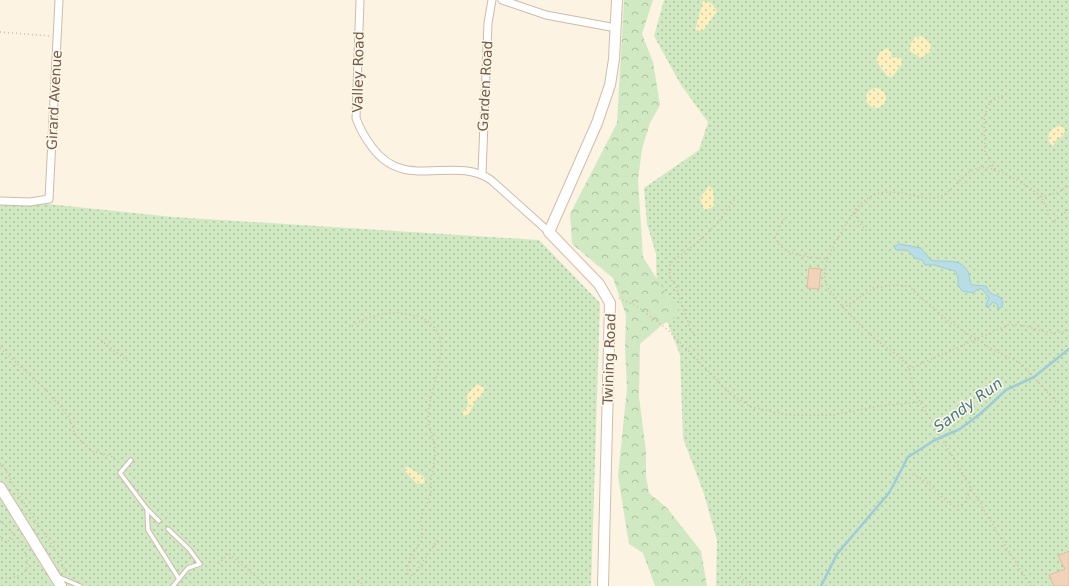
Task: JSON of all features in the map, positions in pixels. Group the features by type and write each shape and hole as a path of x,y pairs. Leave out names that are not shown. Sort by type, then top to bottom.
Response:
{"street":[{"name":"Girard Avenue","path":"0,201 30,202 50,199 59,0"},
{"name":"Valley Road","path":"360,0 356,118 359,127 370,145 384,160 394,167 405,171 482,173"},
{"name":"Garden Road","path":"482,173 488,23 492,0"},
{"path":"502,0 546,15 616,28"},
{"path":"482,173 549,232 597,123 610,85 614,59 617,0"},
{"name":"Twining Road","path":"549,232 599,284 610,303 603,586"},
{"path":"0,487 54,576 64,583"}],"lane":[{"path":"131,460 120,473 147,509 159,521"},
{"path":"147,509 148,530 179,579"},
{"path":"168,530 189,549 200,564 188,568 173,586"},
{"path":"64,583 80,586"}],"path":[{"path":"0,32 58,36"},
{"path":"995,170 985,153 984,121 990,102 1009,93"},
{"path":"1032,586 1006,547 947,445 914,392 913,379 909,369 898,356 855,322 825,282 828,259 856,207 870,196 889,191 936,198 948,192 966,175 976,169 984,167 995,170 1029,188 1041,197 1053,222 1069,209"},
{"path":"1041,197 1057,193 1069,186"},
{"path":"695,336 690,328 676,287 670,277 669,267 672,262 705,236 720,220 736,198"},
{"path":"856,207 856,217 860,224 868,232"},
{"path":"784,220 775,236 778,244 804,257 828,259"},
{"path":"843,308 874,288 895,285 906,286 951,323 990,348 1022,364 1058,404"},
{"path":"606,294 638,307 668,330 731,394 751,406 788,415 834,415 879,406 920,402"},
{"path":"352,326 366,317 385,313 402,314 420,317 433,326 438,334 441,348 440,361 438,375 430,396 428,419 436,452 431,492 421,518 422,537 409,557 407,569 408,574 413,576 417,573 420,565 439,538"},
{"path":"909,369 978,339 999,328 1013,324 1049,333 1069,330"},
{"path":"98,338 130,363"},
{"path":"0,348 46,390 68,416 76,436 92,451 111,456 125,468"},
{"path":"0,464 2,462 20,497 58,554 64,583"},
{"path":"913,474 928,484 944,501 956,506 963,505 968,499 971,488"},
{"path":"0,522 6,526 27,554 29,563 27,570 19,576 0,578"},
{"path":"0,536 2,540 6,542 15,538"},
{"path":"219,564 228,553 267,586"},
{"path":"740,577 752,586"},
{"path":"358,580 364,586"}],"green space":[{"path":"624,0 653,0 642,34 653,62 660,105 650,123 642,149 638,180 643,257 681,314 662,325 640,344 639,397 646,451 646,476 649,493 667,508 701,551 707,586 655,586 643,553 629,544 618,476 627,388 625,348 626,315 613,278 572,244 570,214 617,123"},
{"path":"664,0 1069,0 1069,586 716,586 717,540 704,494 683,438 680,355 657,295 656,254 647,224 644,188 699,150 708,122 681,85 654,36"},
{"path":"0,199 173,217 539,240 600,303 591,586 0,586"}],"sand":[{"path":"703,1 711,3 717,11 703,31 695,30"},
{"path":"922,36 930,43 931,51 921,58 910,51 910,45 915,37"},
{"path":"887,48 891,52 892,58 899,57 902,60 902,64 892,77 887,76 876,61 880,52"},
{"path":"876,88 883,91 886,98 883,105 876,108 869,105 866,98 869,91"},
{"path":"1062,126 1065,130 1063,136 1057,139 1053,146 1049,142 1048,136 1053,128"},
{"path":"709,186 713,190 714,205 711,208 704,210 700,198"},
{"path":"477,384 484,387 483,392 475,401 469,414 464,416 462,413 468,406 467,395"},
{"path":"408,467 424,477 425,483 417,484 405,471 405,468"}],"water":[{"path":"899,244 921,248 931,260 960,263 968,272 972,285 986,286 990,293 1000,297 1003,302 1002,307 998,309 997,304 993,302 988,308 986,304 989,298 982,289 978,289 973,293 962,291 958,285 958,277 955,271 934,265 925,265 922,260 915,258 907,250 896,250 894,247"}],"building":[{"path":"809,268 821,269 819,289 807,288"},
{"path":"1069,551 1069,586 1054,586 1049,575 1065,569 1058,556"}],"waterway":[{"name":"Sandy Run","path":"821,586 837,554 889,493 908,457 935,440 960,429 980,414 1006,390 1034,377 1069,349"}]}
